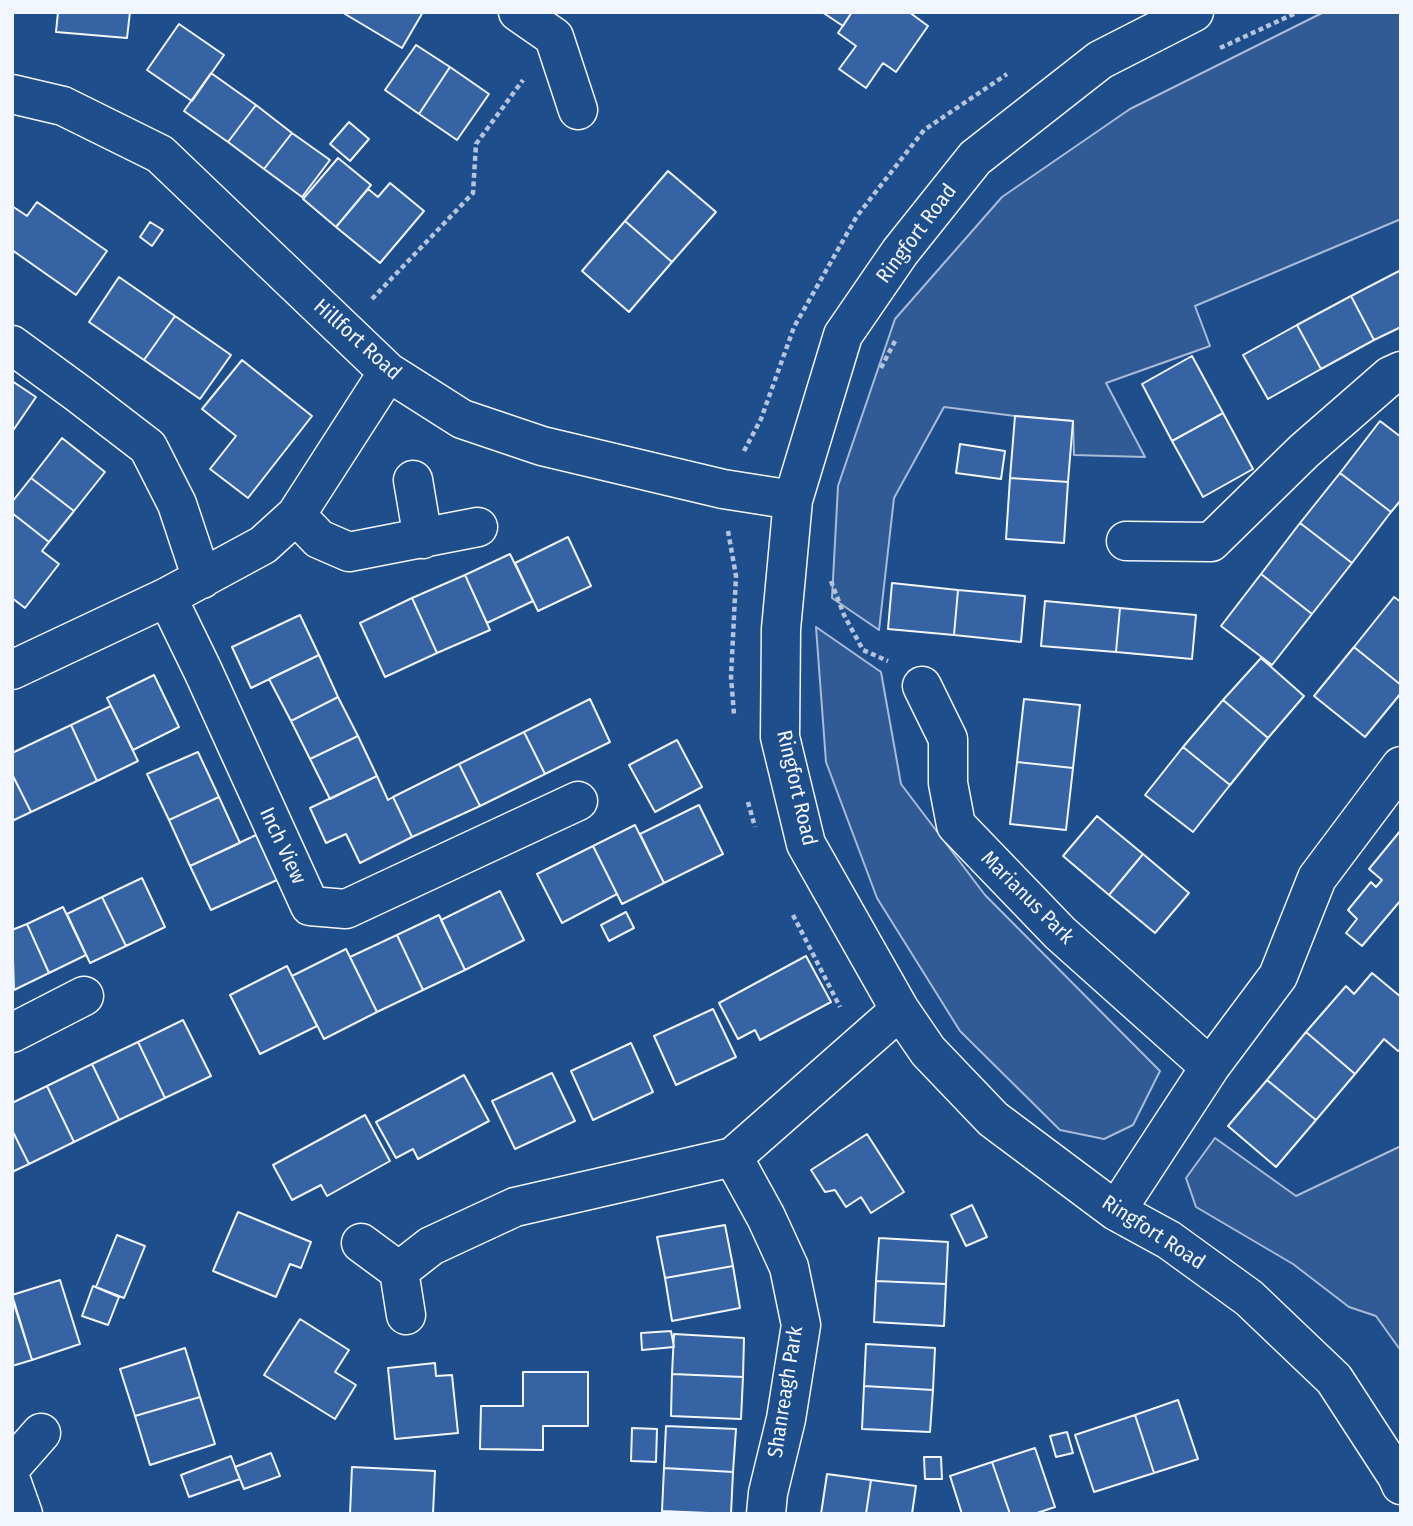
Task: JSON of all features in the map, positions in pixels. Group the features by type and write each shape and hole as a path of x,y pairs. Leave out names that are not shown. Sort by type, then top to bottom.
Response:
{"street":[{"path":"518,12 554,37 578,110"},
{"name":"Ringfort Road","path":"1194,12 1100,61 975,158 900,253 843,335 793,500 780,629 780,737 806,844 900,1010 928,1051 993,1119 1116,1211 1169,1240 1249,1298 1334,1379 1398,1476 1401,1485"},
{"name":"Hillfort Road","path":"12,94 63,106 160,154 388,372 462,419 542,446 723,489 793,500"},
{"path":"12,345 148,447 177,504 202,579"},
{"path":"1126,541 1211,542 1304,451 1390,376 1401,371"},
{"path":"12,670 167,597 263,545 296,515 388,372"},
{"path":"412,480 423,538"},
{"path":"296,515 319,538 349,552 478,527"},
{"name":"Inch View","path":"167,597 310,906 346,909 578,801"},
{"name":"Marianus Park","path":"922,686 948,739 948,783 956,825 1060,933 1210,1067"},
{"path":"1116,1211 1210,1067 1278,976 1317,878 1401,766"},
{"path":"12,1033 84,996"},
{"path":"398,1271 431,1247 515,1207 733,1157 900,1010"},
{"name":"Shanreagh Park","path":"733,1157 766,1217 789,1267 801,1325 786,1419 768,1493 766,1514"},
{"path":"361,1243 398,1271 406,1315"},
{"path":"12,1466 41,1433"},
{"path":"12,1483 23,1514"}],"path":[{"path":"1219,48 1298,12"},
{"path":"344,330 473,193 476,144 554,37"},
{"path":"880,370 899,334"},
{"path":"830,579 844,615 863,650 886,659 922,686"}],"shaded area":[{"path":"1324,12 1401,12 1401,219 1195,306 1210,346 1106,383 1145,457 1074,455 1073,421 944,407 894,498 879,630 832,598 838,486 895,319 1002,197 1130,109"},
{"path":"816,627 881,672 901,784 985,895 1160,1071 1133,1125 1104,1139 1060,1130 960,1031 877,898 826,762"},
{"path":"1215,1138 1296,1196 1401,1146 1401,1351 1376,1316 1349,1307 1293,1264 1196,1207 1186,1178"}],"building":[{"path":"58,12 130,12 127,38 56,32"},
{"path":"423,12 402,48 345,14"},
{"path":"822,12 852,12 843,26"},
{"path":"852,12 909,12 928,26 896,72 883,63 866,88 839,69 856,46 838,33"},
{"path":"179,24 224,55 192,101 147,70"},
{"path":"416,45 450,67 419,114 385,90"},
{"path":"450,67 489,94 457,140 419,114"},
{"path":"211,73 256,105 228,142 184,111"},
{"path":"256,105 292,133 264,169 228,142"},
{"path":"349,122 369,139 350,161 330,144"},
{"path":"292,133 330,160 302,197 264,169"},
{"path":"338,158 371,185 336,227 303,199"},
{"path":"668,171 716,212 672,262 625,221"},
{"path":"390,183 424,211 380,263 336,227 368,189 378,197"},
{"path":"37,202 107,251 76,295 12,250 12,206 27,216"},
{"path":"625,221 672,262 629,312 582,271"},
{"path":"150,222 163,230 152,246 140,237"},
{"path":"1401,270 1401,327 1374,340 1351,296"},
{"path":"119,277 175,316 144,360 89,322"},
{"path":"1351,296 1374,340 1321,369 1297,325"},
{"path":"175,316 231,355 200,399 144,360"},
{"path":"1297,325 1321,369 1268,399 1243,355"},
{"path":"1192,356 1223,413 1172,441 1142,384"},
{"path":"242,360 312,416 248,498 210,469 236,436 202,409"},
{"path":"12,381 36,397 12,432"},
{"path":"1223,413 1253,469 1203,497 1172,441"},
{"path":"1015,416 1073,421 1068,482 1010,478"},
{"path":"1380,421 1401,437 1401,500 1391,512 1340,473"},
{"path":"62,438 105,472 74,511 31,478"},
{"path":"960,444 1005,451 1001,479 956,473"},
{"path":"1340,473 1391,512 1352,563 1300,523"},
{"path":"31,478 74,511 49,542 12,513 12,502"},
{"path":"1010,478 1068,482 1064,543 1006,539"},
{"path":"12,513 49,542 42,551 59,564 25,608 12,598"},
{"path":"1300,523 1352,563 1312,614 1261,574"},
{"path":"568,537 591,586 538,611 515,563"},
{"path":"510,554 533,601 487,623 465,575"},
{"path":"1261,574 1312,614 1272,665 1221,626"},
{"path":"465,575 490,630 437,653 412,598"},
{"path":"892,583 958,590 954,635 888,629"},
{"path":"958,590 1025,596 1021,642 954,635"},
{"path":"1394,597 1401,602 1401,685 1354,647"},
{"path":"412,598 437,653 385,677 360,623"},
{"path":"1045,601 1120,608 1116,652 1041,646"},
{"path":"1120,608 1196,615 1192,659 1116,652"},
{"path":"300,615 319,655 251,688 232,647"},
{"path":"1354,647 1401,685 1401,693 1365,737 1314,696"},
{"path":"319,655 338,697 291,721 269,679"},
{"path":"1261,658 1304,696 1268,738 1223,700"},
{"path":"154,675 179,727 133,750 107,698"},
{"path":"338,697 358,736 310,759 291,721"},
{"path":"590,699 610,742 545,774 524,732"},
{"path":"1024,699 1080,705 1073,768 1017,762"},
{"path":"1223,700 1268,738 1230,785 1183,747"},
{"path":"111,706 138,761 97,781 71,725"},
{"path":"71,725 97,781 31,812 12,774 12,753"},
{"path":"524,732 545,774 480,806 459,764"},
{"path":"358,736 377,776 330,799 310,759"},
{"path":"677,740 702,787 655,812 629,765"},
{"path":"1183,747 1230,785 1193,832 1145,795"},
{"path":"198,752 219,797 169,820 147,774"},
{"path":"1017,762 1073,768 1066,830 1010,824"},
{"path":"459,764 480,806 412,837 393,797"},
{"path":"12,774 31,812 12,821"},
{"path":"377,776 388,800 393,797 412,837 360,863 346,834 326,843 310,808"},
{"path":"219,797 240,843 190,866 169,820"},
{"path":"699,805 723,854 664,883 640,834"},
{"path":"1097,816 1143,854 1109,895 1063,856"},
{"path":"635,825 664,883 622,904 593,846"},
{"path":"1401,830 1401,900 1362,946 1346,933 1357,919 1348,910 1371,882 1376,887 1382,880 1369,869"},
{"path":"256,835 277,880 211,910 190,866"},
{"path":"593,846 617,894 562,923 537,874"},
{"path":"1143,854 1189,893 1155,933 1109,895"},
{"path":"142,878 165,927 126,946 102,897"},
{"path":"500,891 524,940 465,970 441,920"},
{"path":"102,897 126,946 90,963 67,914"},
{"path":"63,907 86,955 49,973 27,924"},
{"path":"626,912 634,928 609,941 601,925"},
{"path":"439,915 465,970 423,990 397,935"},
{"path":"27,924 49,973 14,990 12,930"},
{"path":"397,935 423,990 377,1012 350,957"},
{"path":"346,949 377,1012 324,1039 292,976"},
{"path":"806,956 831,1002 760,1040 755,1030 738,1039 719,1003"},
{"path":"287,966 317,1026 260,1054 230,995"},
{"path":"1372,973 1401,997 1401,1049 1398,1051 1384,1039 1355,1074 1306,1032 1346,986 1354,994"},
{"path":"713,1009 736,1057 676,1085 654,1036"},
{"path":"183,1020 211,1076 165,1098 138,1042"},
{"path":"1306,1032 1355,1074 1316,1120 1267,1080"},
{"path":"138,1042 165,1098 119,1120 92,1064"},
{"path":"631,1043 653,1092 593,1120 571,1071"},
{"path":"92,1064 119,1120 74,1142 47,1086"},
{"path":"552,1073 575,1121 515,1149 492,1101"},
{"path":"464,1075 489,1121 418,1159 413,1149 396,1158 376,1122"},
{"path":"1267,1080 1316,1120 1276,1167 1228,1126"},
{"path":"47,1086 74,1142 29,1164 12,1130 12,1103"},
{"path":"365,1115 390,1161 327,1196 321,1185 292,1200 273,1165"},
{"path":"12,1130 29,1164 12,1172"},
{"path":"867,1134 904,1192 871,1213 861,1197 846,1207 835,1190 825,1192 811,1170"},
{"path":"972,1205 987,1237 966,1246 951,1215"},
{"path":"238,1212 311,1242 301,1268 290,1264 276,1297 213,1271"},
{"path":"725,1225 733,1266 665,1278 657,1237"},
{"path":"117,1235 145,1246 124,1298 96,1287"},
{"path":"879,1238 948,1242 946,1284 876,1281"},
{"path":"733,1266 740,1308 672,1321 665,1278"},
{"path":"60,1280 80,1344 32,1360 12,1295"},
{"path":"876,1281 946,1284 944,1326 874,1322"},
{"path":"93,1286 119,1297 108,1325 82,1316"},
{"path":"12,1298 32,1360 12,1366"},
{"path":"300,1319 349,1350 335,1372 356,1385 335,1419 264,1375"},
{"path":"671,1331 674,1347 642,1350 641,1333"},
{"path":"674,1334 744,1338 743,1377 672,1374"},
{"path":"866,1344 935,1348 933,1390 864,1386"},
{"path":"185,1348 200,1397 135,1416 120,1369"},
{"path":"435,1363 436,1376 452,1375 458,1433 395,1439 388,1368"},
{"path":"523,1372 588,1372 588,1426 543,1426 543,1450 480,1449 481,1406 523,1406"},
{"path":"672,1374 743,1377 741,1419 671,1416"},
{"path":"864,1386 933,1390 930,1432 862,1429"},
{"path":"200,1397 215,1444 150,1465 135,1416"},
{"path":"1178,1400 1198,1459 1154,1473 1135,1415"},
{"path":"1135,1415 1154,1473 1094,1492 1075,1435"},
{"path":"666,1426 736,1429 733,1472 664,1468"},
{"path":"632,1428 657,1429 656,1462 631,1461"},
{"path":"1067,1432 1073,1453 1056,1457 1050,1436"},
{"path":"1035,1448 1055,1507 1034,1514 1010,1514 992,1462"},
{"path":"271,1453 280,1476 244,1489 235,1467"},
{"path":"231,1456 240,1479 189,1497 181,1475"},
{"path":"924,1457 941,1457 942,1479 925,1479"},
{"path":"992,1462 1010,1514 962,1514 950,1476"},
{"path":"352,1467 435,1471 433,1514 350,1514"},
{"path":"664,1468 733,1472 731,1514 662,1511"},
{"path":"827,1474 871,1480 866,1514 821,1514"},
{"path":"871,1480 916,1486 912,1514 866,1514"}]}
